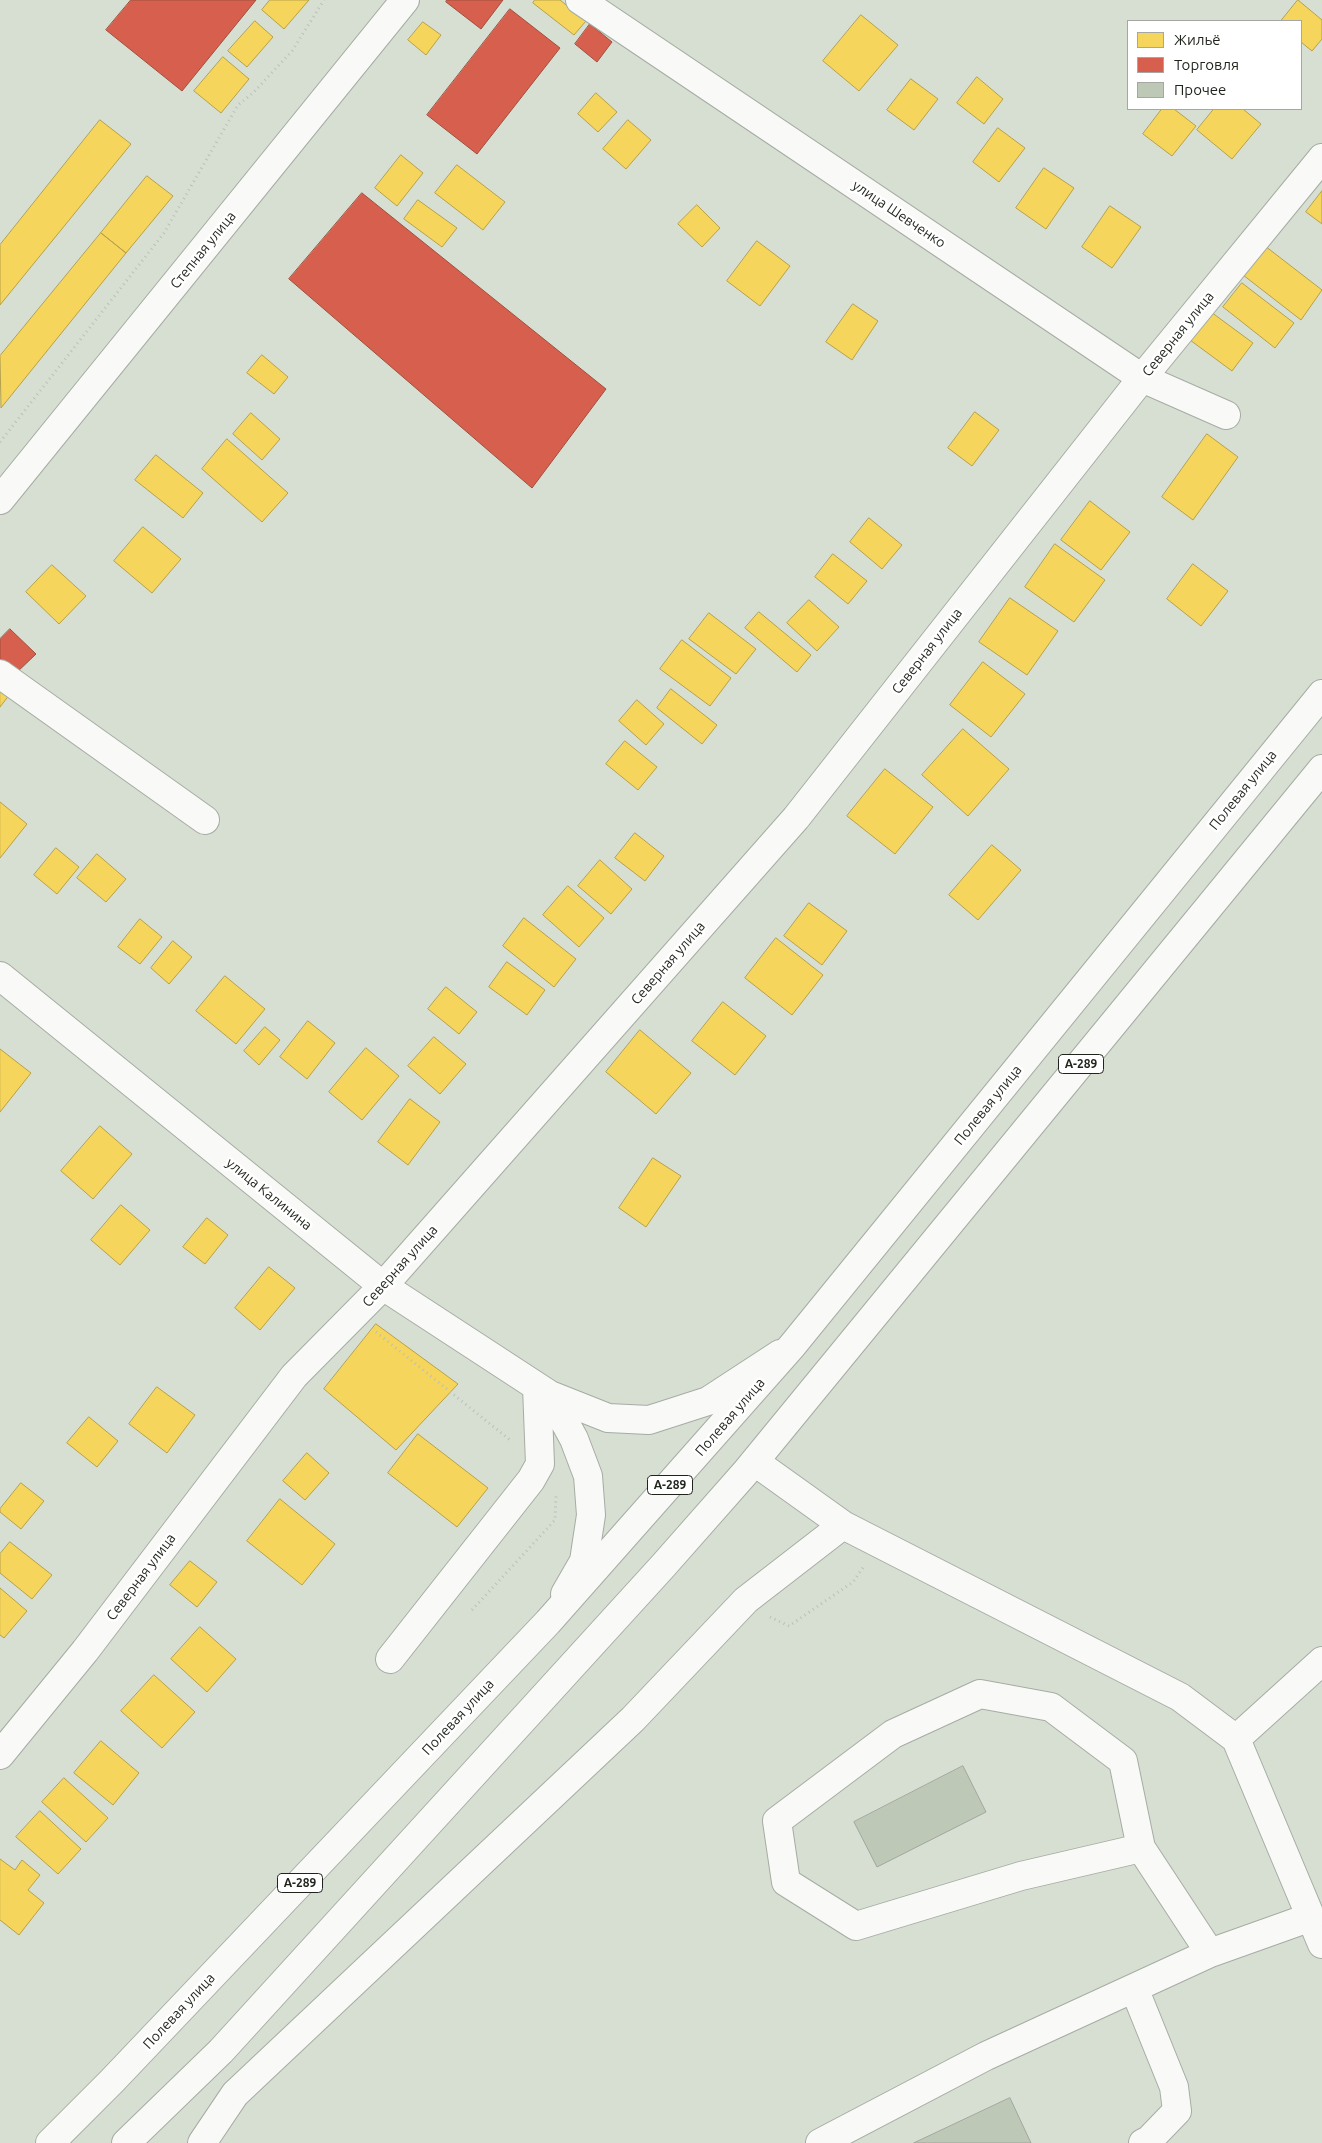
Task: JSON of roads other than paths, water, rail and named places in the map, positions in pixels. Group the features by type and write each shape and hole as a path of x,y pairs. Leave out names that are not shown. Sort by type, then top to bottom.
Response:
{"main road":[{"name":"Степная улица","path":"0,500 406,0"},
{"name":"улица Шевченко","path":"580,0 1142,378 1226,415"},
{"name":"Северная улица","path":"0,1755 85,1651 294,1376 383,1286 796,818 1142,378 1322,158"},
{"path":"0,674 205,820"},
{"name":"Полевая улица","path":"50,2143 112,2081 548,1622 792,1346 1322,694"},
{"name":"А-289","path":"126,2143 221,2051 663,1566 755,1462 1322,769"},
{"name":"улица Калинина","path":"0,976 383,1286 544,1391"},
{"name":"А-289","path":"544,1391 608,1418 649,1420 708,1401 792,1346"},
{"path":"390,1659 531,1480 540,1464 544,1391"},
{"name":"А-289","path":"544,1391 574,1438 588,1476 592,1516 584,1560 548,1622"},
{"path":"755,1462 843,1525 1180,1697 1236,1739 1322,1944"},
{"path":"202,2143 235,2094 633,1719 746,1600 843,1525"},
{"path":"1236,1739 1322,1660"},
{"path":"1141,1848 1021,1876 856,1926 786,1882 777,1820 893,1734 980,1694 1051,1707 1123,1761 1141,1848 1210,1953"},
{"path":"820,2143 986,2056 1210,1953 1311,1917"},
{"path":"1134,1988 1174,2087 1177,2111 1149,2140 1143,2143"}]}
